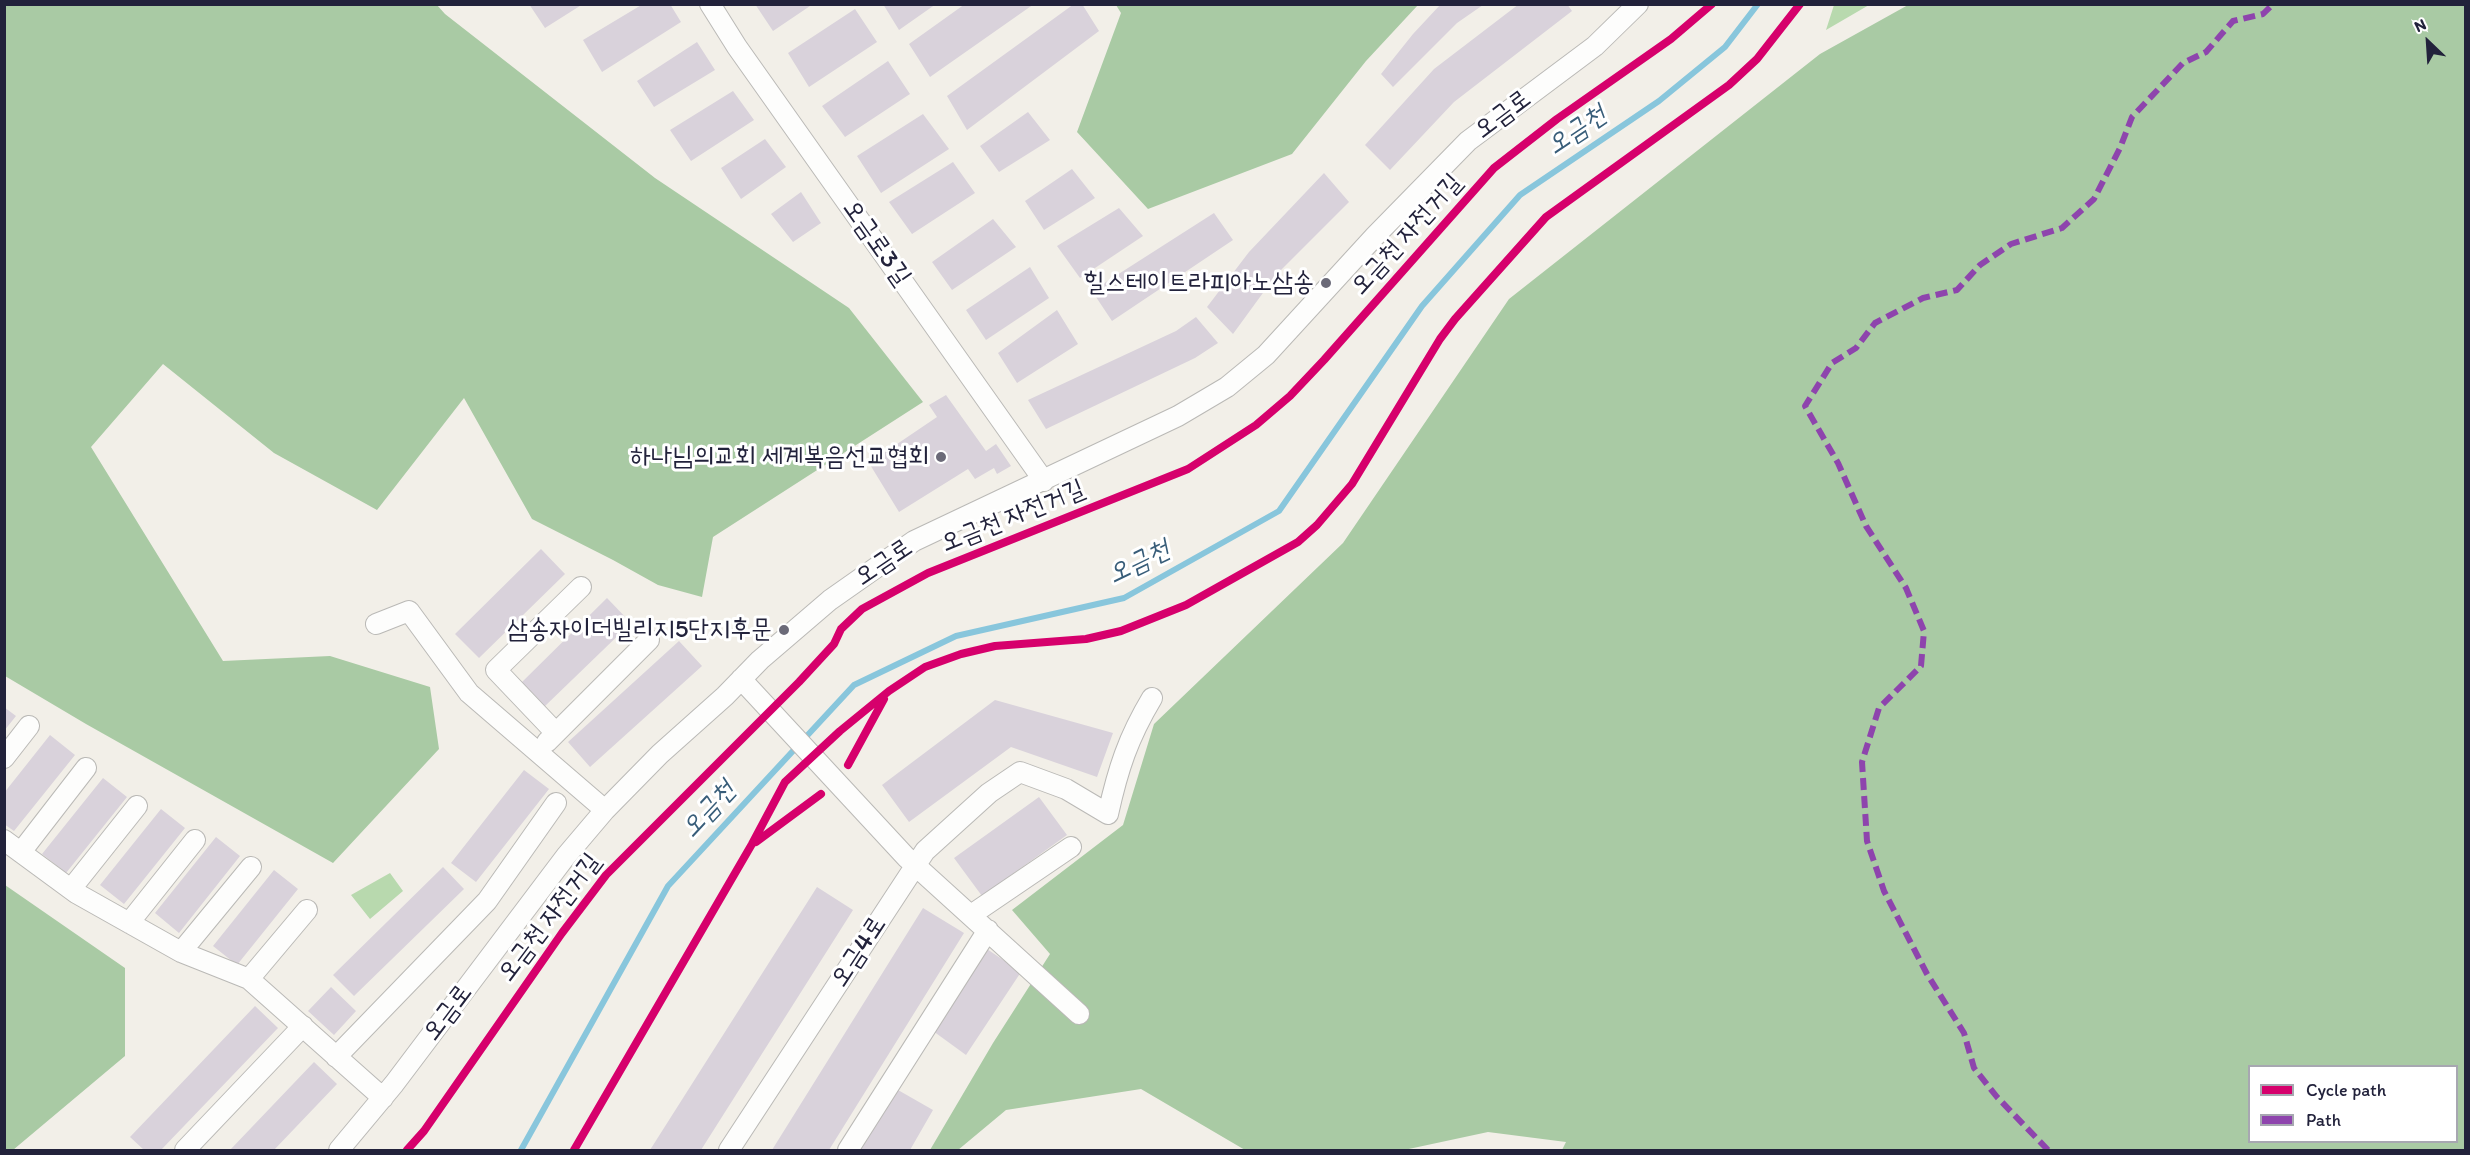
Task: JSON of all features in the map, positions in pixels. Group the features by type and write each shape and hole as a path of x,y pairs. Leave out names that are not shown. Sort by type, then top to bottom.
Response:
{"street":[{"name":"오금로3길","path":"710,4 737,47 1044,481"},
{"name":"오금로","path":"339,1150 383,1098 566,856 604,810 660,753 830,600 904,548 955,521 1178,416 1227,387 1266,355 1375,236 1468,141 1595,46 1638,4"},
{"path":"556,733 496,670 581,587"},
{"path":"376,624 409,611 469,693 604,810"},
{"path":"536,752 649,640"},
{"path":"741,679 915,865 1079,1014"},
{"name":"오금4로","path":"729,1150 925,851 989,793 1020,772 1066,789 1108,814 1128,741 1152,699"},
{"path":"4,758 29,726"},
{"path":"21,852 86,768"},
{"path":"336,1057 487,901 556,803"},
{"path":"71,889 137,806"},
{"path":"4,840 71,889 129,923 181,952 249,980 383,1098"},
{"path":"129,923 195,840"},
{"path":"971,915 1071,846"},
{"path":"181,952 251,867"},
{"path":"249,980 307,910"},
{"path":"848,1150 988,930"},
{"path":"185,1150 303,1026"}],"green space":[{"path":"5,4 437,5 445,14 655,178 849,308 923,402 713,537 702,597 658,585 532,519 464,398 377,510 274,453 163,364 91,447 223,661 330,656 430,687 439,749 333,863 5,676"},
{"path":"1834,4 1869,5 1826,30"},
{"path":"1116,5 1418,5 1366,61 1292,154 1148,209 1077,132 1121,13"},
{"path":"1908,5 2465,5 2465,1150 1562,1150 1566,1142 1488,1132 1404,1150 1245,1150 1141,1089 1006,1110 958,1150 930,1150 993,1043 1050,954 1012,910 1123,825 1154,724 1343,543 1509,299 1820,54"},
{"path":"390,873 403,891 370,919 351,895"},
{"path":"5,885 125,968 125,1056 13,1150 4,1150"}],"building":[{"path":"529,4 583,4 545,28"},
{"path":"643,4 670,4 681,22 602,72 583,40"},
{"path":"755,4 813,4 773,31"},
{"path":"883,4 936,4 899,30"},
{"path":"965,4 1034,4 930,77 909,44"},
{"path":"1074,4 1082,4 1099,31 967,130 947,96"},
{"path":"1519,4 1567,4 1572,11 1454,102 1390,170 1365,145 1434,69"},
{"path":"1440,5 1483,5 1457,23 1393,87 1381,74"},
{"path":"855,9 877,42 809,87 788,53"},
{"path":"697,42 715,70 654,107 637,81"},
{"path":"888,61 910,94 845,137 822,106"},
{"path":"733,91 754,120 691,161 670,130"},
{"path":"1028,112 1050,140 999,172 980,146"},
{"path":"923,114 949,149 881,193 857,156"},
{"path":"765,139 786,167 741,199 721,168"},
{"path":"953,162 975,193 912,234 889,202"},
{"path":"1072,169 1095,198 1044,230 1025,201"},
{"path":"1324,173 1349,202 1276,275 1233,334 1207,307 1249,252"},
{"path":"801,192 821,223 793,242 771,214"},
{"path":"1119,208 1143,236 1080,278 1057,246"},
{"path":"1214,213 1233,240 1112,321 1092,291"},
{"path":"993,219 1016,247 952,290 932,262"},
{"path":"1030,267 1049,298 986,340 966,310"},
{"path":"1057,310 1078,344 1017,383 998,353"},
{"path":"1196,317 1218,343 1195,358 1046,429 1028,400 1176,331"},
{"name":"하나님의교회 세계복음선교협회","path":"946,395 986,451 996,444 1011,466 997,474 994,468 975,479 968,469 899,512 869,463 937,417 929,405"},
{"path":"541,549 565,574 479,658 455,634"},
{"path":"607,598 631,623 544,707 521,683"},
{"path":"679,641 702,666 590,767 568,742"},
{"path":"995,700 1113,733 1097,777 1011,747 909,822 882,785"},
{"path":"4,707 16,716 4,731"},
{"path":"50,735 75,755 14,831 4,824 4,793"},
{"path":"524,770 549,789 476,882 451,863"},
{"path":"103,778 127,797 66,873 42,854"},
{"path":"1039,797 1067,835 982,896 954,858"},
{"path":"161,809 185,828 124,904 100,885"},
{"path":"216,837 240,856 179,933 155,913"},
{"path":"443,867 464,889 354,996 333,975"},
{"path":"274,870 298,889 237,965 213,946"},
{"path":"817,887 853,910 701,1150 650,1150"},
{"path":"923,908 964,933 829,1150 772,1150"},
{"path":"984,947 1021,972 966,1055 933,1031"},
{"path":"331,987 356,1011 334,1035 308,1011"},
{"path":"255,1006 278,1028 161,1150 144,1150 130,1137"},
{"path":"314,1062 337,1084 274,1150 230,1150"},
{"path":"891,1086 933,1110 910,1150 854,1150"}],"waterway":[{"name":"오금천","path":"521,1150 668,886 854,685 956,636 1124,598 1279,511 1422,306 1520,195 1659,101 1725,47 1758,4"}],"marked path":[{"path":"2048,1150 1997,1097 1974,1068 1964,1033 1927,974 1884,891 1867,841 1862,762 1879,708 1921,666 1924,631 1906,588 1866,526 1838,463 1805,406 1832,363 1856,348 1875,323 1923,298 1957,290 1980,265 2011,244 2062,228 2094,199 2120,148 2132,117 2183,63 2206,52 2233,21 2263,14 2273,4"}],"cycle path":[{"name":"오금천 자전거길","path":"407,1150 424,1131 562,933 606,875 799,682 834,644 841,629 862,609 928,573 1188,469 1256,425 1290,396 1324,360 1494,168 1557,119 1671,39 1712,4"},
{"path":"574,1150 752,844 785,782 840,731 889,691 925,667 961,654 995,646 1086,639 1121,631 1186,605 1298,542 1317,525 1352,484 1440,339 1455,319 1546,217 1729,85 1757,59 1800,4"},
{"path":"848,765 884,699"},
{"path":"756,842 821,794"}],"place":[{"name":"힐스테이트라피아노삼송","path":"1326,283"},
{"name":"하나님의교회 세계복음선교협회","path":"941,457"},
{"name":"삼송자이더빌리지5단지후문","path":"784,630"}]}
